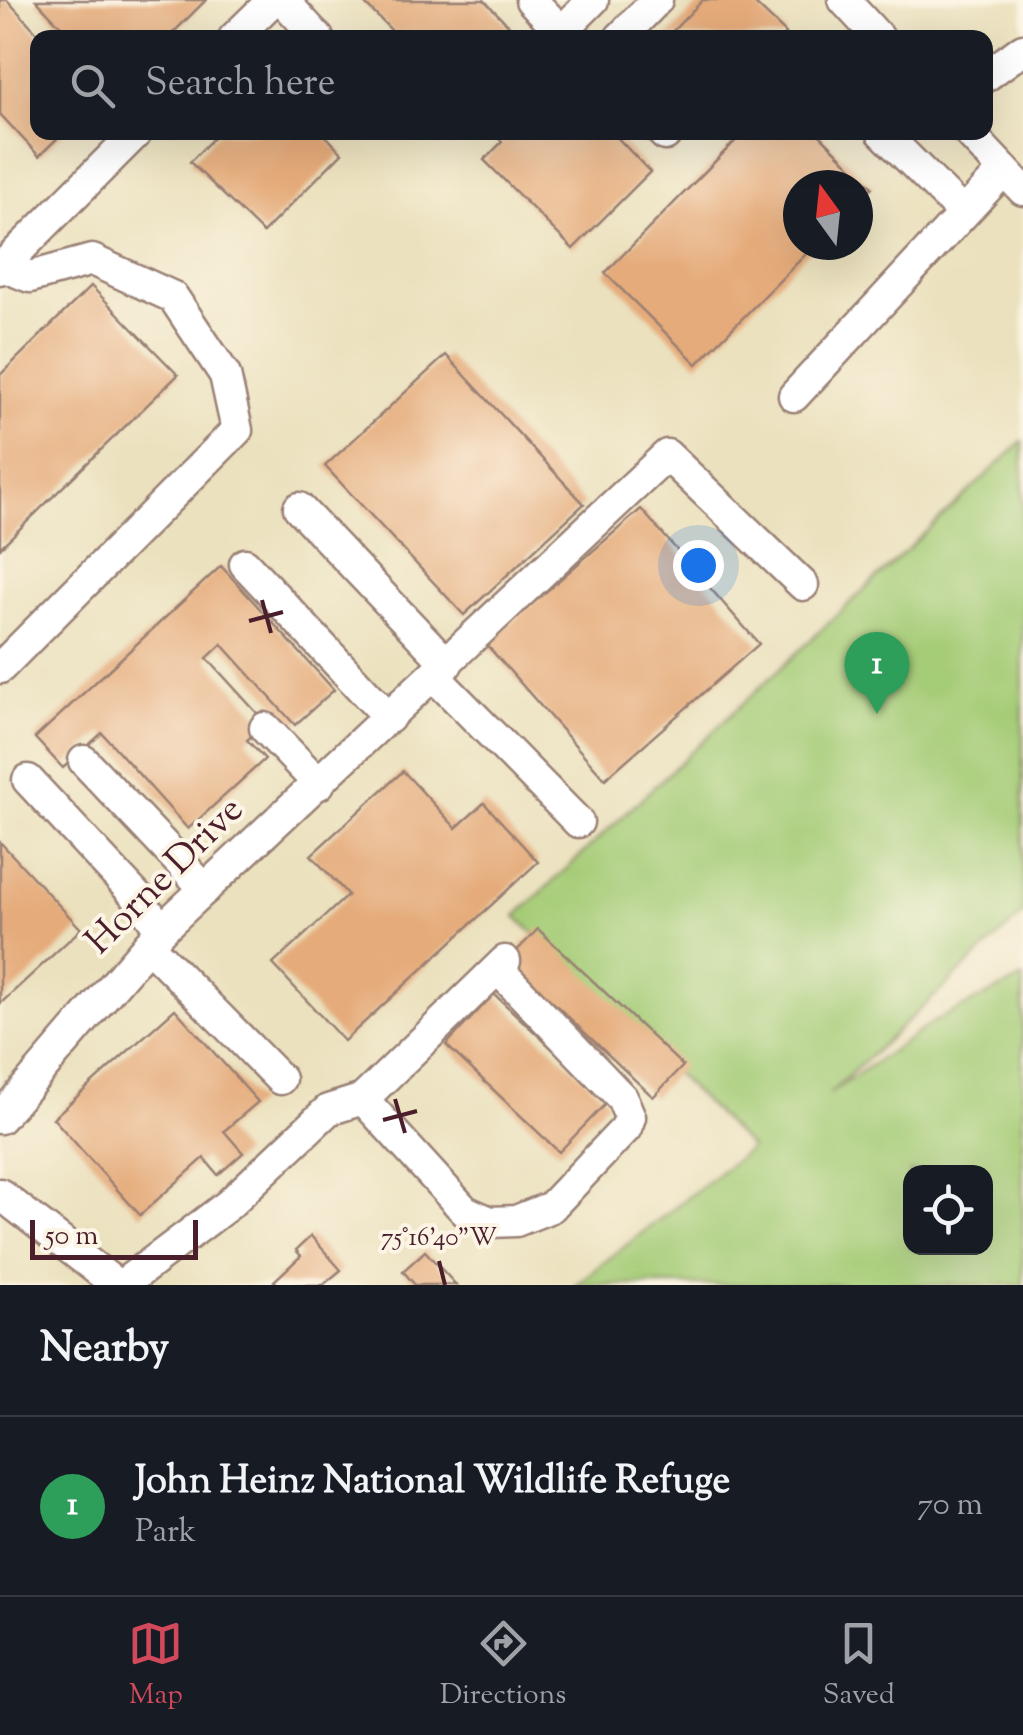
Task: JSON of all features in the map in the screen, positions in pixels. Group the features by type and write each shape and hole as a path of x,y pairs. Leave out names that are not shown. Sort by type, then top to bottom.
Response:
{"street":[{"path":"242,30 273,0"},
{"path":"283,0 311,30"},
{"path":"531,0 561,30"},
{"path":"568,30 593,0"},
{"path":"628,30 658,0"},
{"path":"844,0 872,30"},
{"path":"993,71 1023,49"},
{"path":"0,668 237,430 225,376 173,296 92,260 30,277 0,266 129,140"},
{"path":"890,140 963,213"},
{"path":"794,396 963,213 1013,180 976,140"},
{"name":"Horne Drive","path":"0,1118 154,938 667,455 804,585"},
{"path":"300,508 578,822"},
{"path":"245,564 395,712"},
{"path":"266,728 319,784"},
{"path":"84,761 205,889"},
{"path":"28,780 139,899 154,938 280,1079"},
{"path":"0,1194 119,1285 228,1205 328,1110 364,1099 502,965 622,1098 630,1116 626,1128 551,1207 516,1222 490,1222 465,1211 364,1099"}],"green space":[{"path":"1023,441 1023,914 829,1094 935,1021 1023,978 1023,1285 575,1285 751,1148 516,916"}],"building":[{"path":"0,0 7,0 35,30 30,30 30,140 56,140 39,156 0,114"},
{"path":"36,0 206,0 176,30 64,30"},
{"path":"361,0 484,0 513,30 391,30"},
{"path":"703,0 751,0 783,30 674,30"},
{"path":"211,140 330,140 342,153 263,233 190,162"},
{"path":"620,140 650,172 573,249 484,160 502,142"},
{"path":"736,140 825,140 855,170 783,170 783,260 800,260 697,364 605,273"},
{"path":"91,286 178,375 0,548 0,375"},
{"path":"446,355 584,504 464,615 325,466"},
{"path":"641,509 759,644 605,779 486,644"},
{"path":"221,566 334,690 295,725 222,644 207,658 266,723 247,740 265,759 188,829 102,733 63,768 35,738"},
{"path":"403,771 456,828 484,803 538,862 344,1041 273,964 348,895 311,855"},
{"path":"0,842 81,929 0,1004"},
{"path":"538,929 683,1066 653,1097 508,960"},
{"path":"494,994 608,1101 559,1152 446,1045"},
{"path":"175,1009 258,1102 224,1131 243,1153 218,1175 204,1158 140,1215 53,1118"},
{"path":"311,1236 341,1270 323,1285 278,1285 274,1281 301,1256 296,1250"},
{"path":"425,1251 456,1285 415,1285 403,1271"}],"place":[{"name":"John Heinz National Wildlife Refuge","path":"877,714"}]}
